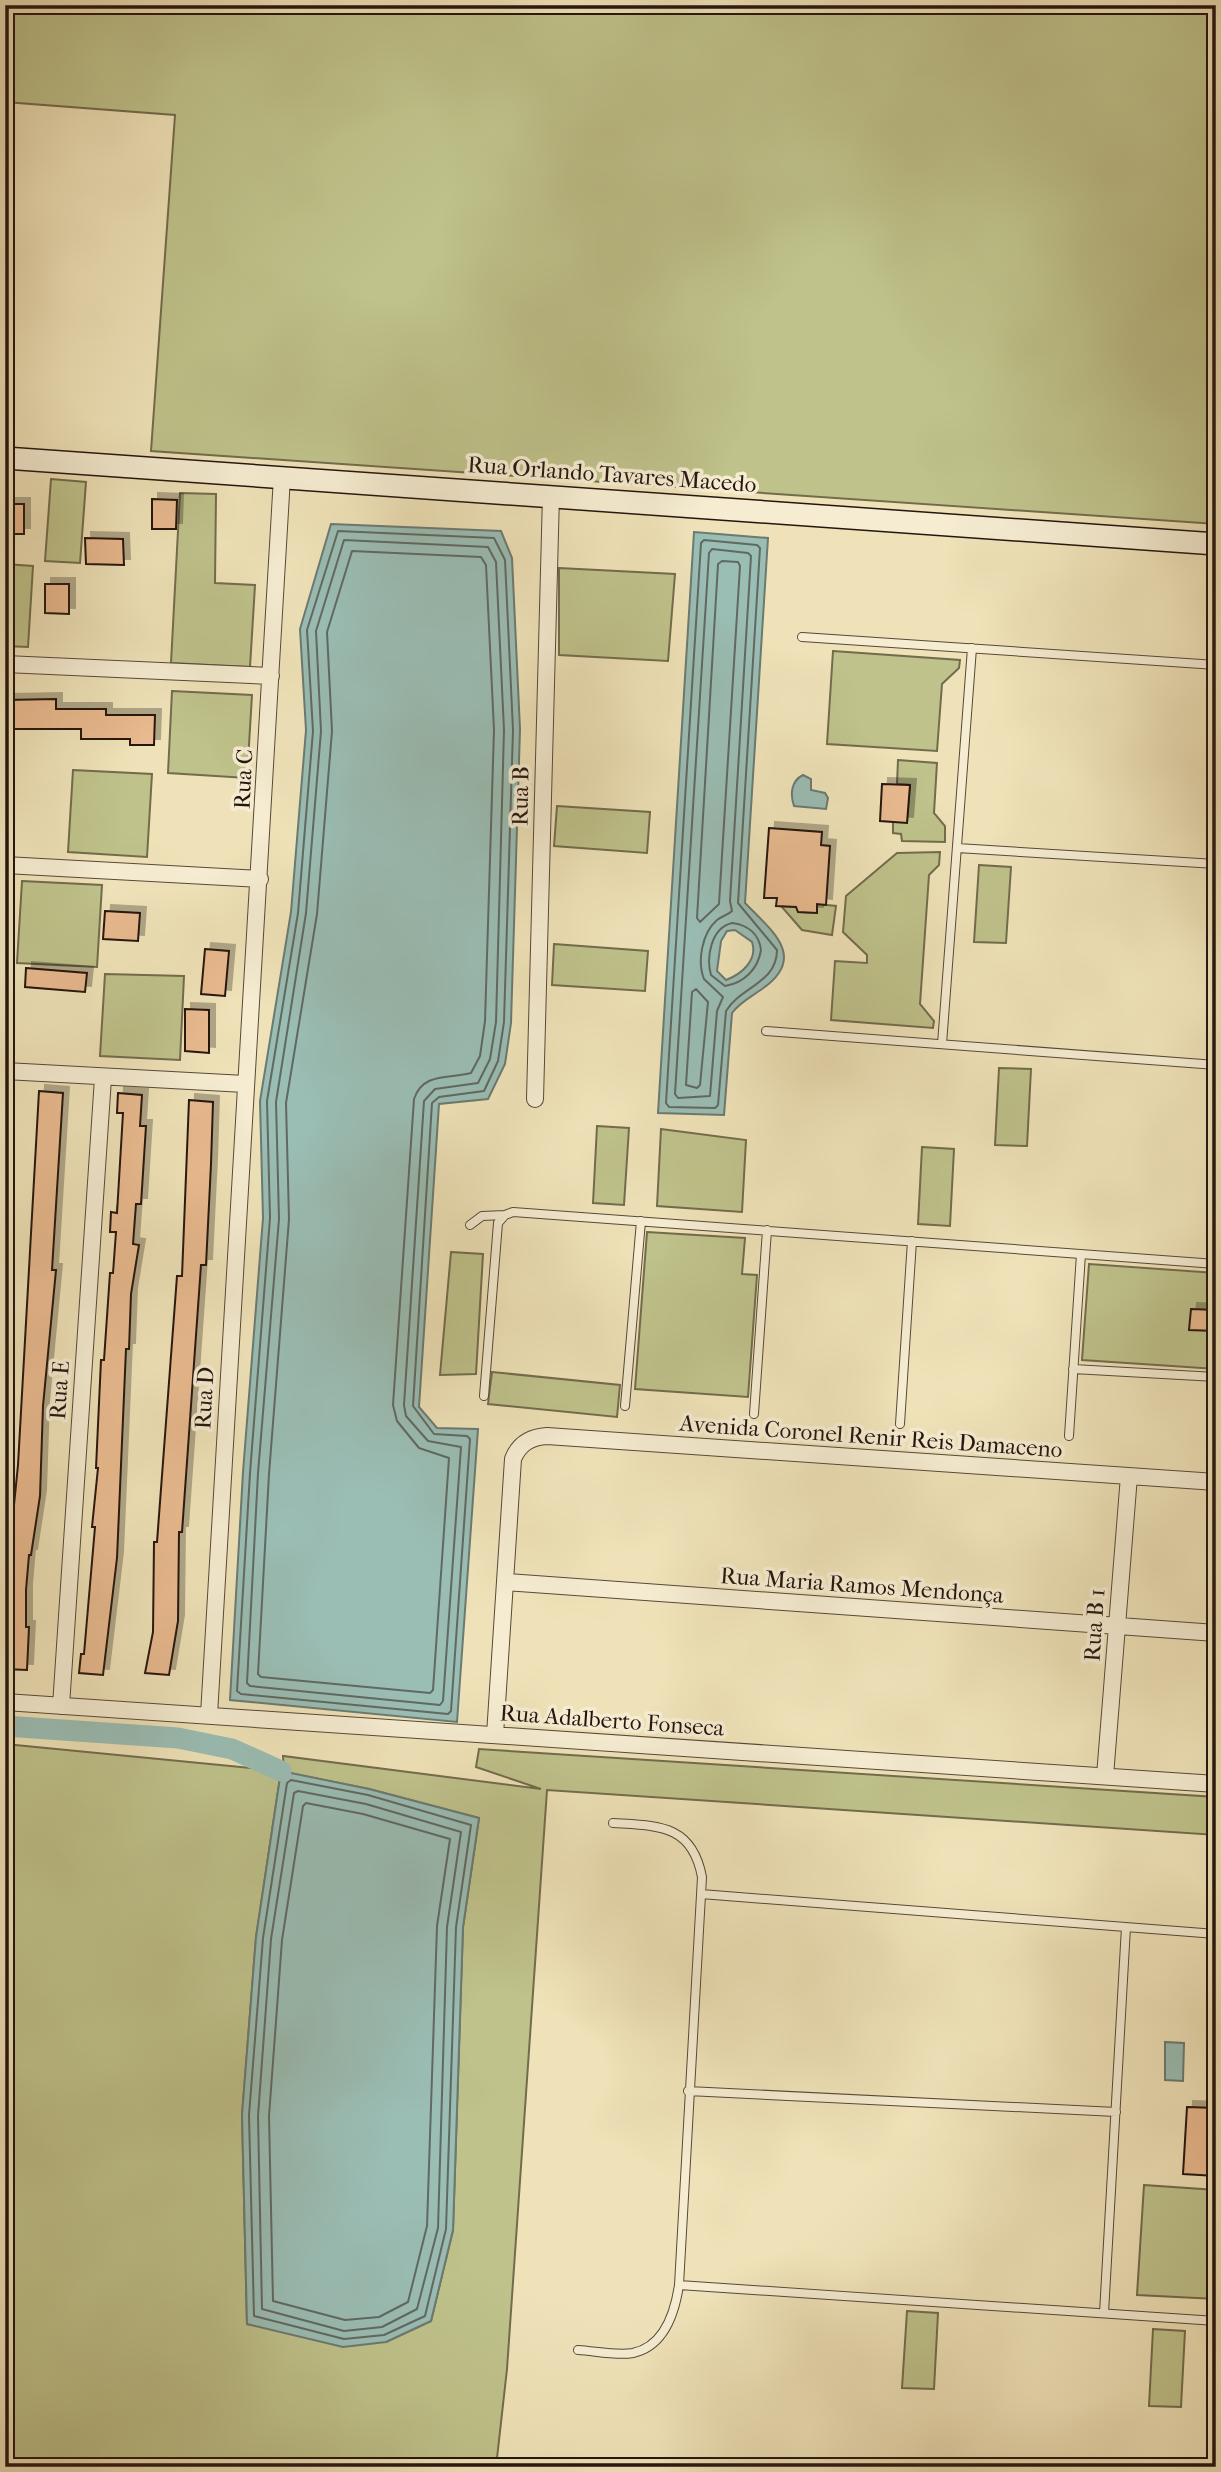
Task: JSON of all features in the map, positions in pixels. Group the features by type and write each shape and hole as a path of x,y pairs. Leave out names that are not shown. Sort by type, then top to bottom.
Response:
{"street":[{"name":"Rua Orlando Tavares Macedo","path":"5,458 1216,544"},
{"name":"Rua C","path":"245,1084 260,879 282,477"},
{"name":"Rua B","path":"535,1099 551,495"},
{"path":"5,664 271,676"},
{"path":"5,865 260,879"},
{"path":"5,1071 245,1084"},
{"name":"Rua E","path":"61,1706 103,1078"},
{"name":"Rua D","path":"209,1715 245,1084"},
{"name":"Avenida Coronel Renir Reis Damaceno","path":"506,1582 513,1459 524,1443 547,1436 1216,1482"},
{"name":"Rua B 1","path":"1105,1776 1129,1476"},
{"path":"495,1735 506,1582"},
{"name":"Rua Maria Ramos Mendonça","path":"506,1582 1216,1633"},
{"name":"Rua Adalberto Fonseca","path":"5,1702 1216,1784"}],"lane":[{"path":"802,637 1216,665"},
{"path":"942,1044 972,648"},
{"path":"957,848 1215,864 1216,851"},
{"path":"766,1031 1216,1065"},
{"path":"470,1225 482,1216 513,1212 1216,1264"},
{"path":"484,1396 498,1223 505,1215"},
{"path":"625,1406 641,1221"},
{"path":"754,1415 767,1230"},
{"path":"900,1424 912,1241"},
{"path":"1069,1436 1081,1254"},
{"path":"1073,1369 1216,1377"},
{"path":"578,2350 633,2353 648,2346 664,2332 675,2314 679,2285 701,1894 699,1864 689,1846 674,1832 662,1826 613,1823"},
{"path":"701,1894 1216,1934"},
{"path":"1104,2314 1126,1927"},
{"path":"688,2091 1116,2112"},
{"path":"679,2285 1216,2321"}],"green space":[{"path":"5,5 1216,5 1216,524 151,451 175,115 5,102"},
{"path":"51,479 86,482 80,563 45,561"},
{"path":"180,493 216,494 215,583 255,585 250,667 171,663"},
{"path":"5,564 33,566 28,647 5,646"},
{"path":"559,568 675,574 668,661 559,655"},
{"path":"833,651 960,660 959,668 942,684 937,751 827,744"},
{"path":"172,691 252,695 247,778 168,773"},
{"path":"898,760 937,763 934,813 945,826 945,842 902,841 901,834 893,833 893,822 907,822 910,785 897,784"},
{"path":"73,770 152,774 147,857 68,852"},
{"path":"557,806 650,812 647,853 554,846"},
{"path":"940,852 939,865 929,875 920,1004 934,1021 933,1028 831,1020 835,961 867,963 867,955 843,932 846,896 897,853"},
{"path":"979,865 1011,867 1006,943 974,942"},
{"path":"22,881 102,885 97,967 17,963"},
{"path":"817,904 836,906 832,935 802,930 781,906 796,907 799,912 816,913"},
{"path":"554,944 648,951 645,991 552,985"},
{"path":"105,974 184,976 180,1060 100,1056"},
{"path":"999,1068 1031,1069 1027,1146 995,1145"},
{"path":"597,1126 629,1128 624,1205 593,1203"},
{"path":"661,1129 746,1140 742,1212 657,1206"},
{"path":"922,1147 954,1149 950,1226 918,1224"},
{"path":"647,1232 745,1238 742,1274 757,1275 748,1397 635,1389"},
{"path":"451,1252 483,1254 476,1374 440,1375"},
{"path":"1089,1264 1216,1273 1216,1369 1082,1360"},
{"path":"492,1372 620,1385 617,1417 488,1404"},
{"path":"5,1744 281,1771 256,1937 242,2115 247,2324 386,2342 431,2321 453,2230 463,1927 479,1818 369,1789 284,1772 283,1756 541,1789 476,1767 479,1749 1216,1797 1216,1835 547,1790 507,2369 496,2467 5,2467"},
{"path":"1144,2185 1216,2190 1216,2299 1137,2295"},
{"path":"907,2311 938,2313 934,2389 902,2388"},
{"path":"1153,2329 1185,2331 1181,2407 1149,2406"}],"water":[{"path":"331,524 501,531 512,558 520,729 511,1023 505,1064 488,1099 439,1104 419,1407 437,1428 478,1429 457,1722 230,1700 243,1472 263,1218 260,1101 291,912 306,730 300,629"},
{"path":"694,532 768,538 745,903 781,944 783,966 776,977 732,1013 724,1115 658,1113","holes":["735,930 752,942 753,955 747,966 726,980 717,971 721,941 727,931"]},
{"path":"803,775 811,779 811,790 825,793 828,798 826,809 794,806 792,788"},
{"path":"281,1771 369,1789 479,1818 463,1927 453,2230 431,2321 386,2342 343,2347 247,2324 242,2115 256,1937"},
{"path":"1165,2042 1184,2043 1183,2081 1165,2080"}],"building":[{"path":"152,499 177,500 176,529 152,529"},
{"path":"5,504 24,504 24,534 5,534"},
{"path":"85,538 123,539 124,565 86,564"},
{"path":"45,584 69,584 69,614 45,613"},
{"path":"56,699 56,709 106,709 106,715 155,715 154,745 130,745 130,739 81,739 81,729 5,729 5,700"},
{"path":"882,784 910,785 907,823 880,821"},
{"path":"769,828 822,832 821,845 830,846 826,905 817,904 817,913 798,912 796,907 776,906 777,898 764,898"},
{"path":"105,911 140,913 138,941 103,939"},
{"path":"205,949 229,951 225,996 201,994"},
{"path":"26,968 87,973 85,992 25,987"},
{"path":"185,1009 209,1010 209,1053 185,1051"},
{"path":"39,1091 63,1093 52,1270 56,1270 43,1406 40,1496 29,1555 26,1590 26,1627 29,1627 27,1670 5,1669 5,1561 11,1535 18,1465"},
{"path":"118,1093 142,1095 140,1126 146,1126 141,1204 136,1204 133,1244 139,1245 131,1294 129,1349 126,1349 117,1558 103,1675 79,1673 81,1654 84,1654 95,1527 92,1527 98,1468 101,1360 104,1360 110,1273 113,1273 116,1232 110,1232 111,1212 117,1213 123,1113 117,1113"},
{"path":"189,1100 213,1102 211,1164 206,1265 201,1265 182,1532 179,1532 178,1621 169,1675 145,1673 153,1632 154,1542 157,1542 177,1276 182,1276"},
{"path":"1191,1309 1216,1310 1216,1331 1189,1330"},
{"path":"1187,2107 1216,2108 1216,2176 1183,2174"}],"waterway":[{"path":"5,1726 178,1738 232,1749 281,1771"}]}
